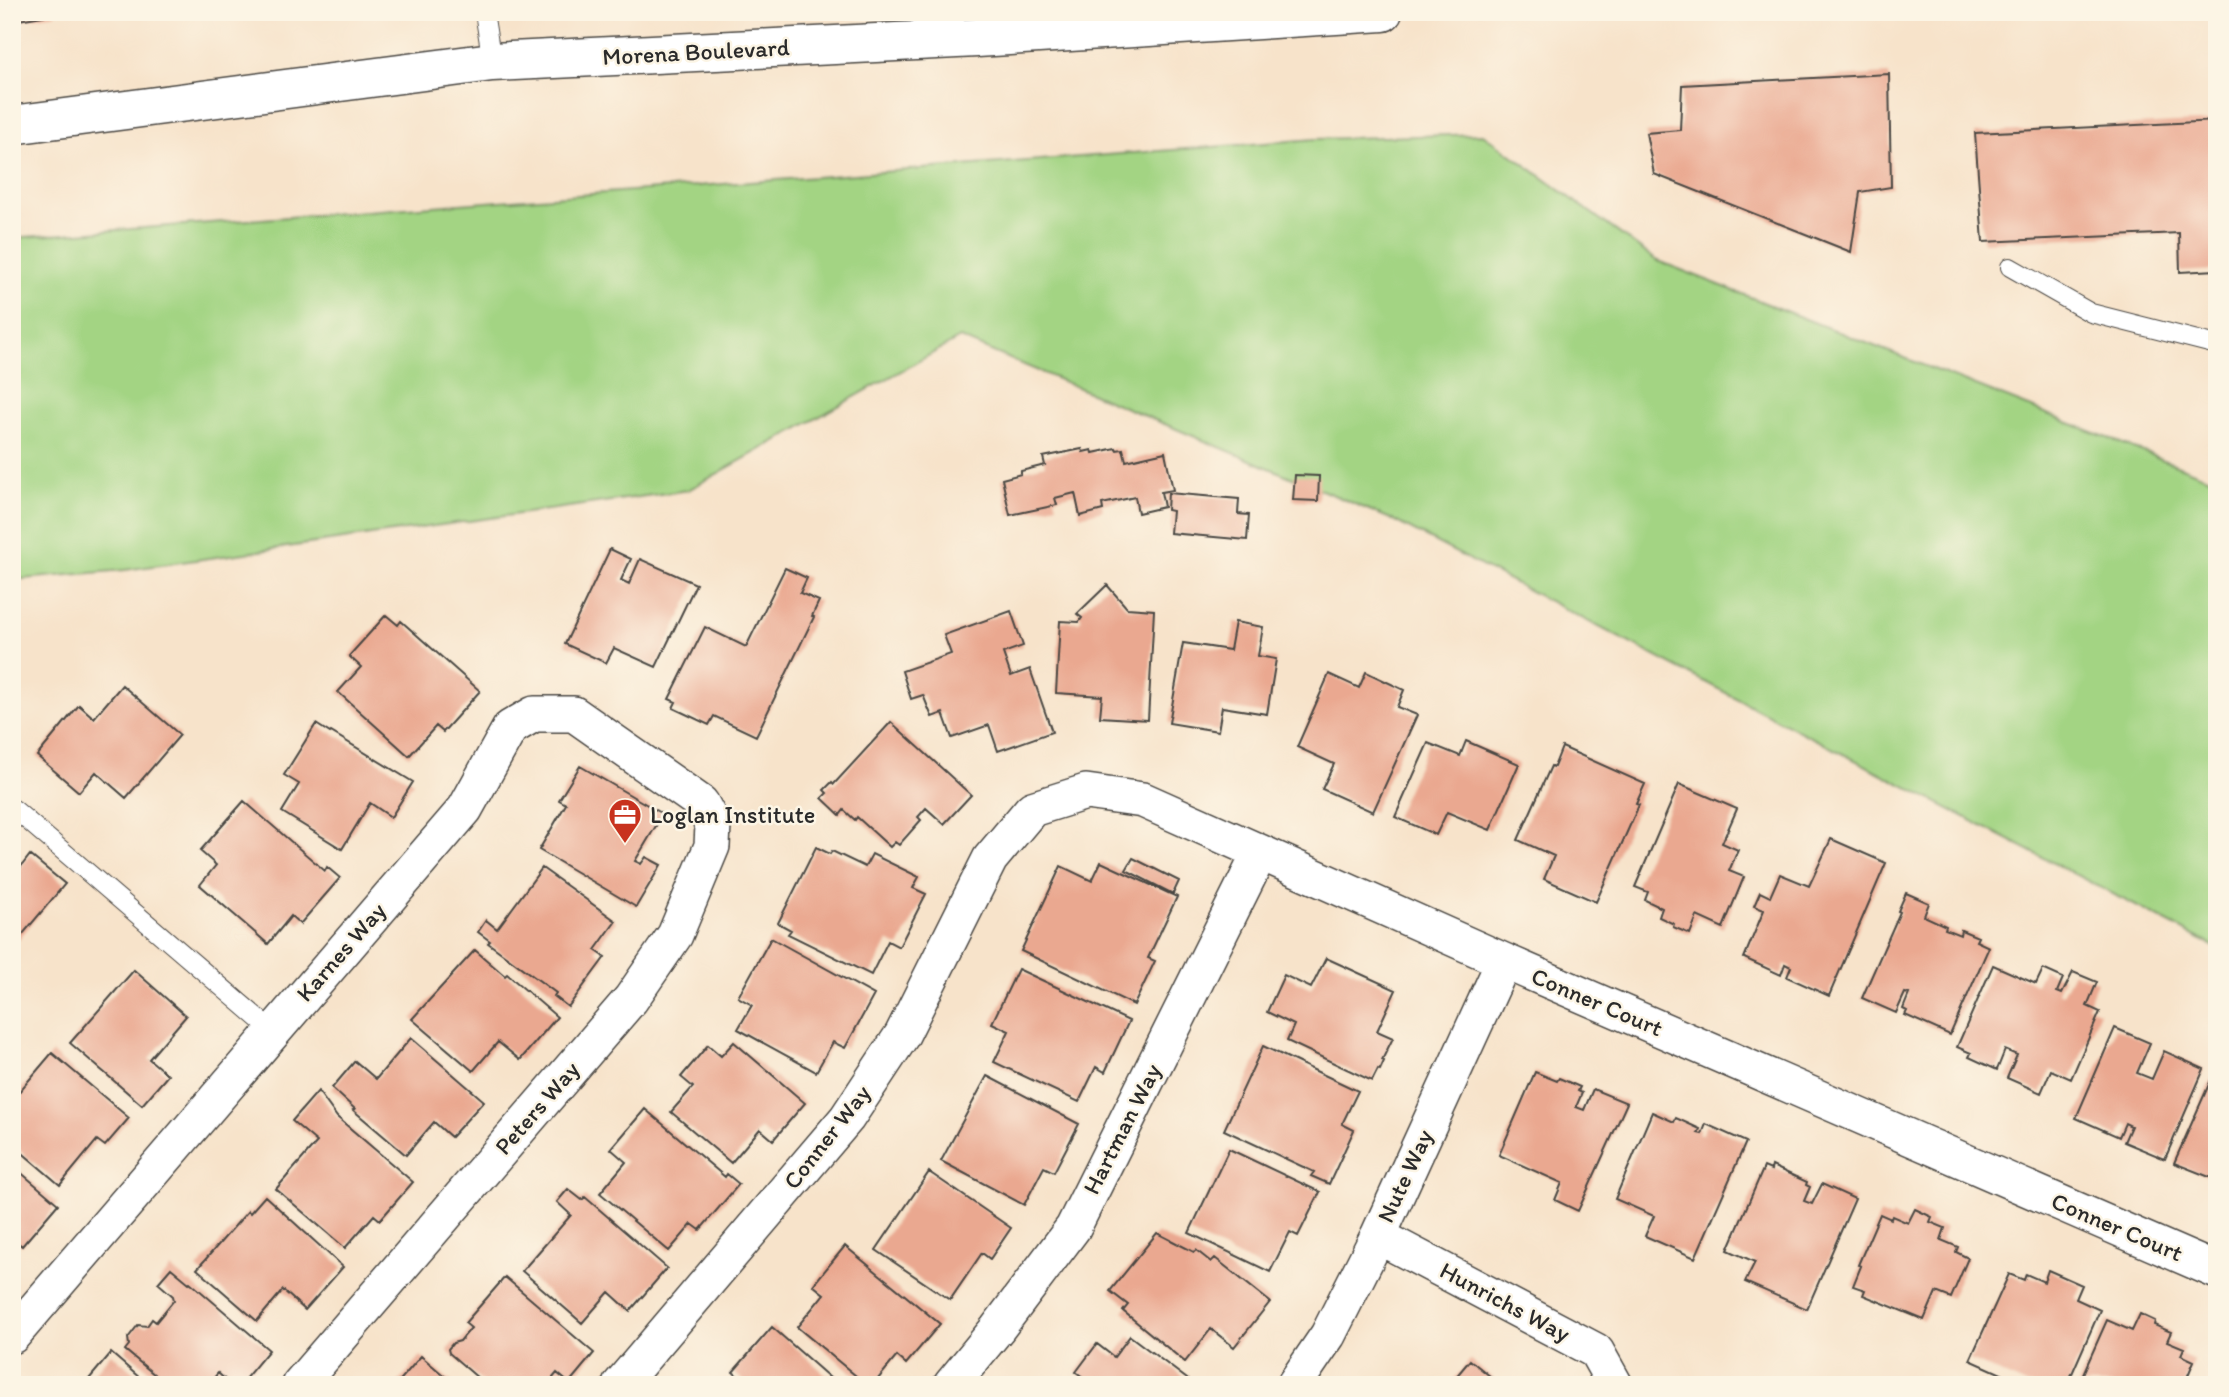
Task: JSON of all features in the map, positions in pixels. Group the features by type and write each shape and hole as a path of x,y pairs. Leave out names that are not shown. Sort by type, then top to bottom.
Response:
{"main road":[{"name":"Morena Boulevard","path":"12,125 492,62 977,38 1181,19 1383,12"}],"street":[{"name":"Karnes Way","path":"12,1335 465,809 510,728 534,714 574,714 701,803"},
{"name":"Conner Court","path":"990,859 1032,809 1086,792 1143,800 1504,961 2217,1271"},
{"name":"Peters Way","path":"299,1385 638,988 675,935 712,846 713,825 701,803"},
{"name":"Hartman Way","path":"951,1385 998,1329 1073,1228 1260,853"},
{"name":"Conner Way","path":"620,1385 847,1118 902,1035 990,859"},
{"name":"Nute Way","path":"1294,1385 1328,1335 1378,1236 1504,961"},
{"name":"Hunrichs Way","path":"1378,1236 1596,1351 1615,1385"}],"lane":[{"path":"484,12 492,62"},
{"path":"2010,267 2091,313 2217,345"},
{"path":"14,810 273,1031"}],"green space":[{"path":"1483,134 1656,260 2217,481 2217,948 1393,520 960,338 688,490 125,570 12,580 12,238 1316,139"}],"building":[{"path":"12,12 55,12 55,14 12,21"},
{"path":"1889,74 1891,187 1860,192 1851,252 1654,174 1646,133 1680,130 1682,85"},
{"path":"2217,121 2217,270 2180,272 2179,233 1983,242 1975,133"},
{"path":"1082,449 1083,452 1092,450 1093,453 1123,449 1126,461 1165,452 1173,490 1161,492 1164,507 1138,513 1135,497 1102,504 1103,510 1080,516 1075,493 1055,498 1057,505 1010,515 1002,479 1045,465 1043,457"},
{"path":"1295,475 1319,476 1318,501 1293,500"},
{"path":"1168,493 1239,499 1238,514 1249,515 1247,540 1170,533 1172,511 1167,510"},
{"path":"610,549 631,559 621,580 629,584 640,559 696,584 656,667 614,648 606,663 565,644"},
{"path":"785,568 807,578 800,593 819,601 812,616 814,617 756,736 714,716 709,725 673,708 676,702 669,699 705,627 746,647"},
{"path":"1107,585 1127,608 1154,610 1148,720 1100,717 1102,696 1056,693 1060,621 1079,622 1082,618 1077,614"},
{"path":"1011,611 1023,646 1003,653 1011,676 1030,669 1052,732 998,751 989,725 952,738 943,713 932,717 923,695 911,699 902,671 951,654 944,635"},
{"path":"386,615 398,625 401,621 480,691 443,732 436,726 409,756 338,692 361,667 349,656"},
{"path":"1235,622 1263,627 1258,656 1276,659 1267,714 1222,707 1218,731 1169,723 1183,643 1230,650"},
{"path":"1366,672 1404,690 1397,707 1417,715 1373,812 1322,789 1334,764 1297,747 1329,674 1359,688"},
{"path":"122,685 180,735 126,798 96,772 79,792 37,756 79,705 94,718"},
{"path":"891,722 971,795 944,824 926,808 918,817 921,820 899,845 895,842 890,847 857,817 855,820 844,810 840,815 822,798 827,793 824,790 832,782 834,784"},
{"path":"316,724 413,782 391,817 370,803 342,849 282,812 299,784 284,775"},
{"path":"1466,741 1519,764 1490,830 1447,812 1436,835 1395,817 1428,743 1460,756"},
{"path":"1562,747 1645,784 1636,804 1639,805 1596,902 1544,879 1554,856 1518,840"},
{"path":"580,766 663,814 635,861 641,864 646,857 661,865 636,907 539,850 566,804 559,800"},
{"path":"1679,784 1737,809 1722,843 1738,850 1729,871 1744,877 1723,928 1697,916 1690,934 1673,927 1674,924 1659,917 1662,908 1645,900 1648,892 1635,887"},
{"path":"244,801 325,871 327,867 340,878 300,924 291,916 268,944 200,885 216,865 200,851"},
{"path":"1831,839 1886,863 1829,996 1787,977 1791,967 1785,964 1781,975 1744,958 1764,910 1754,906 1760,892 1770,897 1780,874 1809,886"},
{"path":"816,847 830,854 832,851 865,867 872,854 919,877 913,888 926,894 899,947 888,941 871,975 788,934 791,930 778,923"},
{"path":"30,855 65,884 12,947 12,892 20,883 13,877"},
{"path":"1133,858 1179,881 1173,894 1126,870"},
{"path":"1101,862 1177,897 1148,958 1155,961 1134,1005 1021,951 1061,866 1092,881"},
{"path":"542,868 616,921 595,950 605,957 568,1007 554,996 556,993 488,943 490,941 478,932 486,920 497,929"},
{"path":"1906,893 1929,903 1924,916 1960,935 1961,930 1978,937 1976,941 1989,947 1950,1035 1905,1015 1907,1011 1903,1009 1909,994 1905,993 1896,1013 1862,998"},
{"path":"771,938 874,995 845,1048 833,1042 816,1072 738,1029 752,1005 738,997"},
{"path":"475,950 557,1017 520,1060 498,1042 473,1071 412,1019"},
{"path":"1326,958 1396,990 1377,1031 1393,1038 1380,1070 1378,1069 1372,1081 1287,1041 1294,1025 1267,1012 1284,975 1311,988"},
{"path":"1993,965 2036,984 2043,969 2063,978 2057,992 2062,994 2073,972 2097,982 2087,1006 2100,1012 2071,1079 2051,1070 2041,1093 2007,1078 2017,1055 2005,1050 1997,1070 1969,1057 1971,1053 1957,1047"},
{"path":"1018,969 1129,1021 1105,1072 1096,1067 1079,1102 994,1062 1009,1031 992,1023"},
{"path":"134,970 186,1016 149,1059 168,1075 142,1105 70,1043"},
{"path":"2115,1028 2150,1043 2137,1073 2152,1079 2164,1051 2204,1069 2165,1159 2124,1142 2131,1126 2125,1123 2119,1137 2076,1118"},
{"path":"411,1038 484,1101 451,1137 434,1122 406,1155 353,1110 355,1109 332,1088 355,1061 376,1079"},
{"path":"734,1042 805,1103 773,1140 760,1129 731,1163 671,1112 693,1087 681,1077 708,1045 721,1056"},
{"path":"1263,1046 1358,1091 1342,1124 1354,1130 1329,1184 1311,1176 1314,1172 1224,1130"},
{"path":"52,1053 129,1118 105,1146 97,1140 60,1185 12,1144 12,1100"},
{"path":"1535,1072 1580,1087 1578,1091 1582,1093 1576,1107 1584,1110 1593,1089 1627,1103 1578,1211 1555,1200 1562,1183 1499,1155"},
{"path":"2214,1073 2217,1075 2217,1180 2174,1163"},
{"path":"987,1076 1079,1124 1054,1172 1044,1167 1024,1205 941,1161"},
{"path":"318,1091 337,1117 413,1182 380,1220 374,1215 345,1248 276,1189 317,1142 292,1121"},
{"path":"645,1109 725,1177 727,1174 739,1184 700,1230 692,1224 669,1251 600,1193 626,1162 611,1149"},
{"path":"1652,1112 1674,1122 1676,1118 1700,1129 1698,1133 1702,1134 1706,1124 1746,1142 1695,1258 1645,1236 1654,1216 1615,1199"},
{"path":"1229,1149 1320,1192 1298,1236 1290,1232 1270,1272 1189,1233"},
{"path":"12,1165 58,1204 22,1246 12,1238"},
{"path":"1772,1166 1807,1182 1806,1185 1810,1187 1804,1201 1812,1204 1822,1184 1855,1199 1807,1309 1745,1282 1755,1262 1728,1250 1764,1167 1771,1170"},
{"path":"929,1172 1011,1228 990,1259 982,1253 950,1300 876,1250"},
{"path":"568,1189 582,1200 585,1197 667,1268 630,1311 609,1292 582,1323 522,1271 571,1215 557,1202"},
{"path":"265,1196 343,1267 305,1310 283,1290 257,1321 197,1269 248,1211 250,1213"},
{"path":"1915,1209 1932,1217 1930,1222 1945,1228 1941,1240 1958,1247 1956,1252 1968,1258 1951,1298 1936,1292 1924,1320 1863,1295 1865,1290 1853,1286 1861,1266 1858,1265 1880,1214 1908,1223"},
{"path":"1157,1233 1194,1252 1196,1250 1211,1262 1215,1258 1270,1302 1234,1347 1211,1329 1185,1362 1123,1311 1128,1305 1110,1291"},
{"path":"845,1246 940,1324 906,1364 897,1356 873,1385 867,1385 797,1327 824,1294 813,1285"},
{"path":"171,1268 269,1350 240,1385 231,1385 218,1373 208,1385 167,1385 125,1350 129,1345 128,1338 138,1325 147,1326 152,1319 156,1322 174,1300 158,1283"},
{"path":"2048,1270 2082,1285 2076,1299 2100,1310 2067,1385 2026,1385 1970,1360 2009,1274 2024,1280 2026,1274 2044,1282"},
{"path":"505,1277 594,1353 569,1383 557,1373 547,1385 486,1385 449,1353 448,1349 453,1343 460,1341 471,1328 465,1323"},
{"path":"2140,1314 2155,1321 2154,1325 2171,1332 2167,1341 2184,1348 2181,1355 2194,1361 2184,1385 2078,1385 2107,1320 2132,1331"},
{"path":"772,1327 838,1385 748,1385 733,1372"},
{"path":"1130,1336 1195,1385 1083,1385 1087,1380 1076,1372 1097,1344 1114,1357"},
{"path":"111,1353 148,1385 84,1385"},
{"path":"421,1356 455,1385 396,1385"},
{"path":"1470,1360 1496,1381 1493,1385 1449,1385"}],"place":[{"name":"Loglan Institute","path":"625,845"}]}
